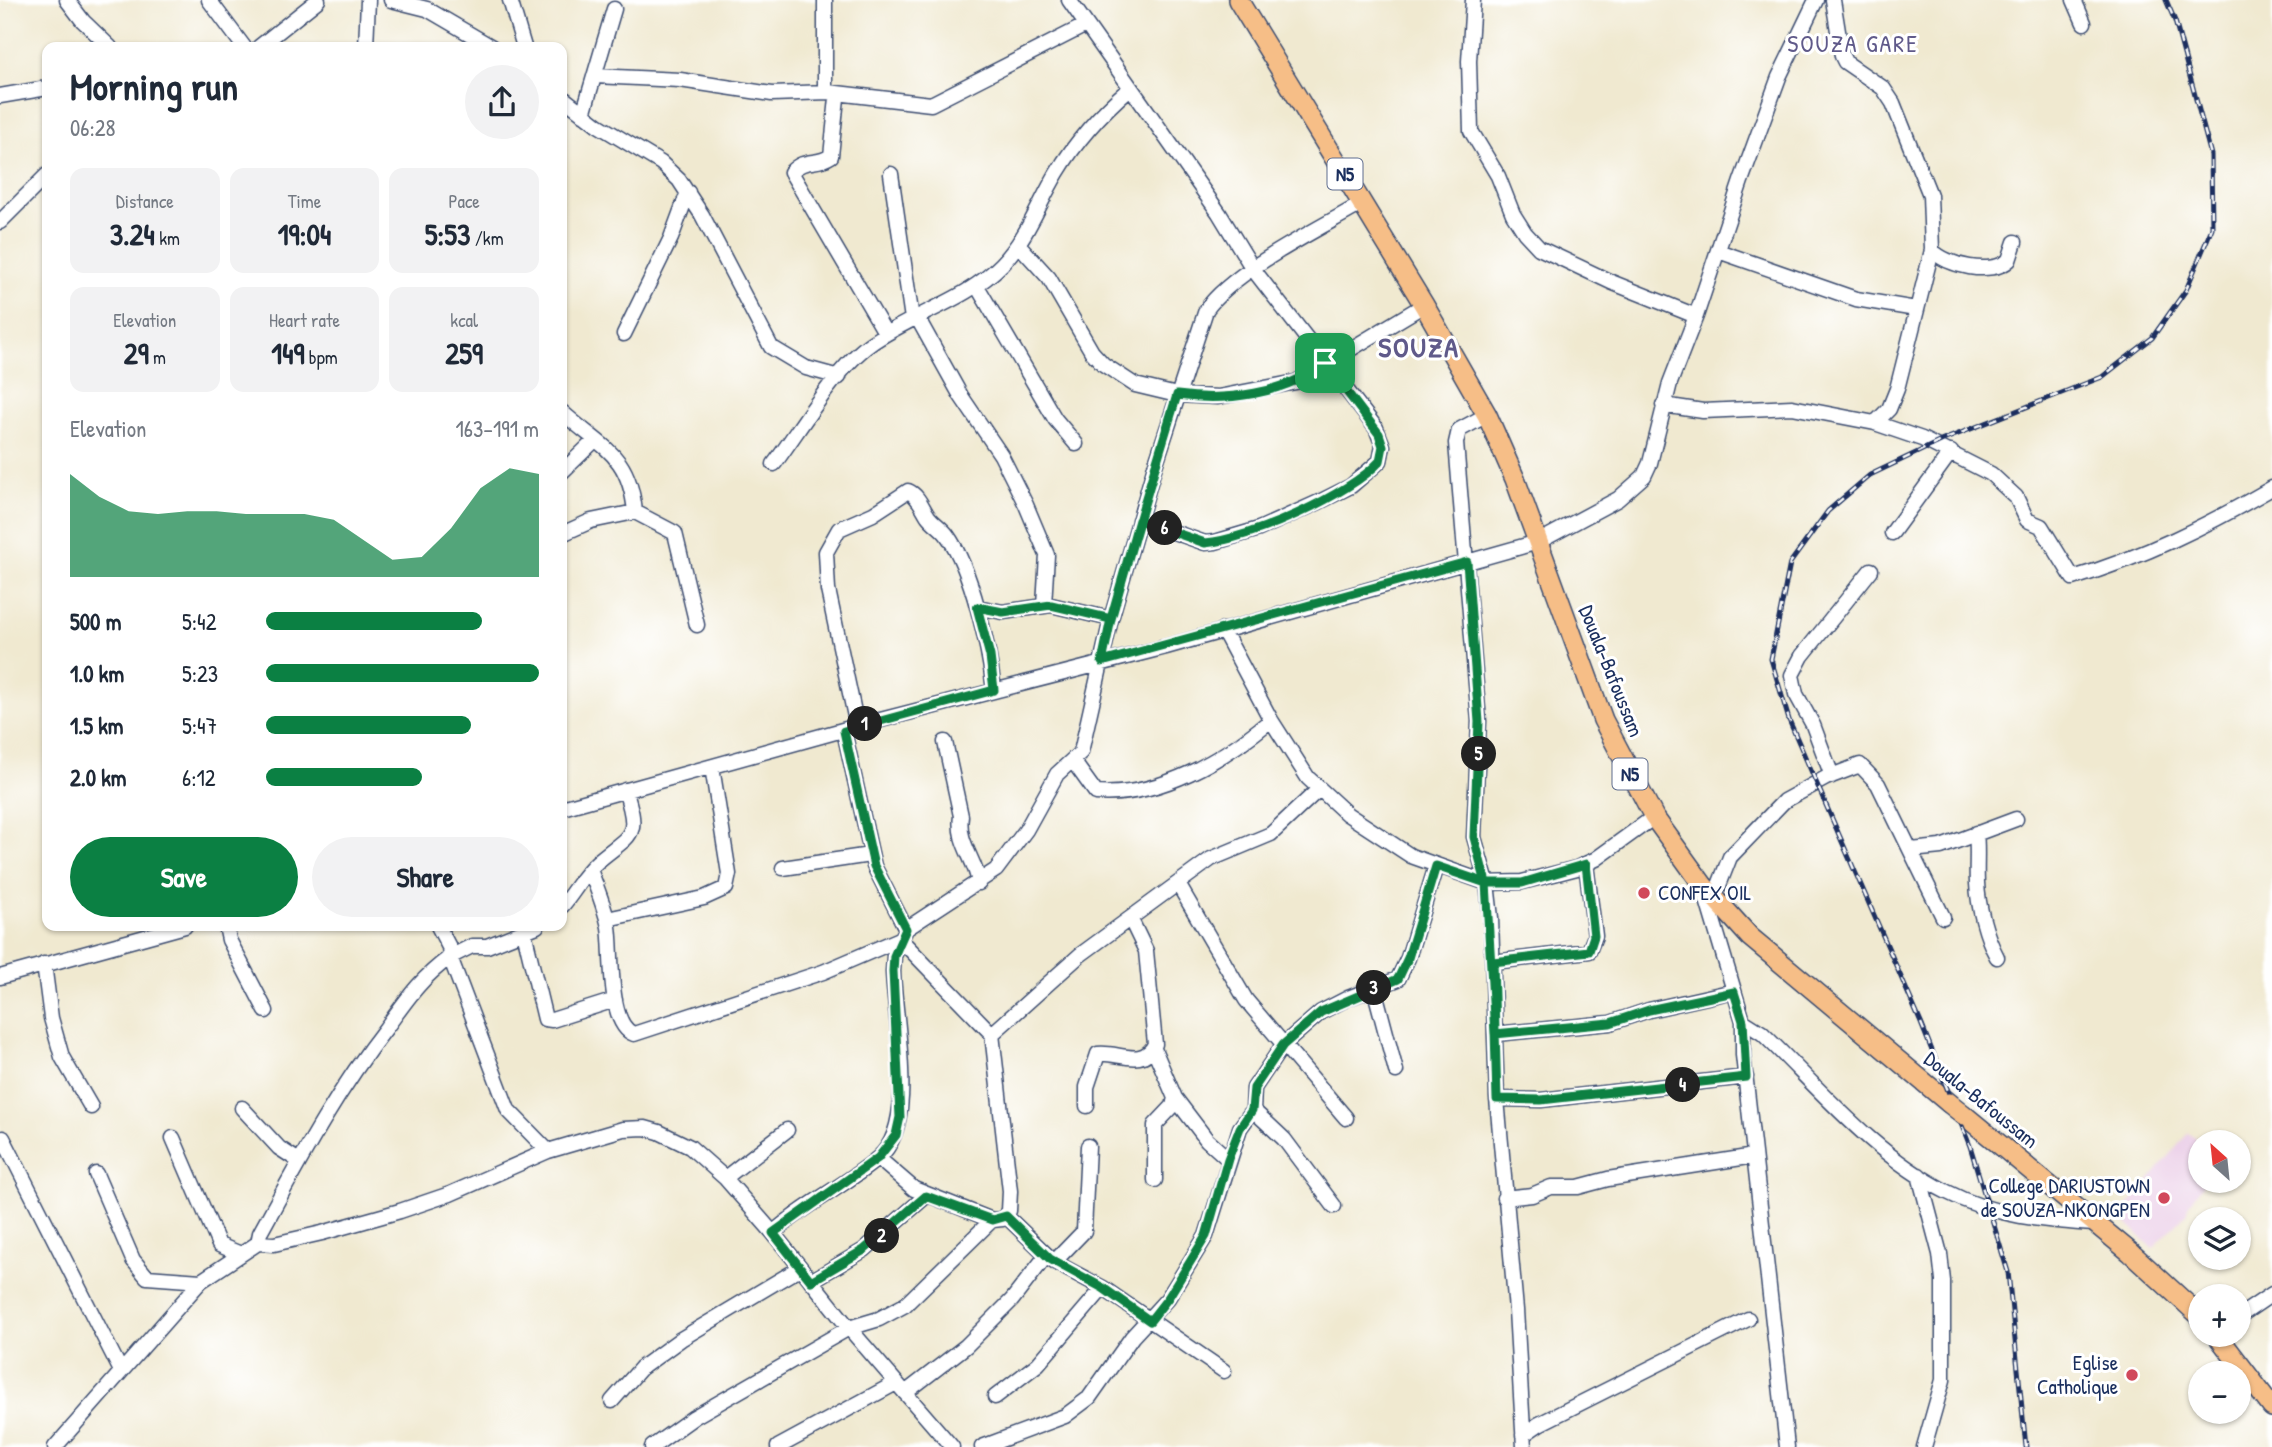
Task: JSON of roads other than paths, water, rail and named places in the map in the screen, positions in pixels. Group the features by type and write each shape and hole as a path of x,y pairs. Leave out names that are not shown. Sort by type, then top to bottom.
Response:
{"highway":[{"name":"Douala-Bafoussam","path":"1238,0 1363,203 1487,415 1507,459 1603,720 1654,817 1708,892 1750,937 1788,971 2097,1224 2188,1305"},
{"path":"2226,1347 2272,1407"}],"street":[{"path":"67,0 83,21 105,42"},
{"path":"208,0 240,42"},
{"path":"265,42 318,0"},
{"path":"366,42 369,0"},
{"path":"391,0 427,9 483,42"},
{"path":"510,0 523,42"},
{"path":"825,0 825,88 832,95 831,156 824,161 800,163 791,172 886,334"},
{"path":"1069,0 1219,213 1253,269 1379,434 1383,452 1380,461 1370,473 1320,502 1270,524 1208,544 1139,520"},
{"path":"1473,0 1469,61 1471,131 1498,176 1513,214 1525,233 1539,248 1611,282 1696,316"},
{"path":"1833,0 1842,56 1845,62 1888,94 1923,176 1932,209 1932,250 1897,389 1889,409 1875,423"},
{"path":"2074,0 2084,23"},
{"path":"567,807 1538,542 1618,499 1644,476 1654,448 1663,405 1779,76 1814,1"},
{"path":"583,114 614,9"},
{"path":"595,76 680,80 772,94 832,95 930,104 1086,25"},
{"path":"774,464 839,377 863,350 914,318 977,286 1003,263 1018,244 1066,159 1091,127 1130,88"},
{"path":"0,96 42,89"},
{"path":"567,101 661,163 688,192 752,306 771,347 806,368 839,377"},
{"path":"891,174 914,318 961,396 1001,455 1032,517 1047,555 1044,605"},
{"path":"0,222 42,180"},
{"path":"624,334 671,238 688,192"},
{"path":"590,870 607,919 615,1000 623,1027 629,1033 640,1034 709,1007 823,972 903,934 979,883 1009,855 1057,774 1073,761 1083,746 1111,619 1177,395 1206,310 1223,291 1253,269 1363,203"},
{"path":"1932,250 1946,261 1992,268 2009,260 2015,242"},
{"path":"1018,244 1049,278 1092,352 1103,364 1135,384 1177,395 1218,397 1262,391 1302,380 1325,363 1424,305"},
{"path":"1718,250 1856,299 1916,309"},
{"path":"977,286 1055,419 1076,444"},
{"path":"1663,405 1703,411 1792,407 1875,423 1951,452 1991,474 2008,488 2021,505 2027,520 2041,526 2073,578 2118,565 2214,521 2272,488"},
{"path":"1487,415 1464,426 1456,438 1479,722 1474,837 1486,883 1493,962 1497,1099 1516,1310 1524,1441"},
{"path":"567,417 626,470 635,512"},
{"path":"567,467 594,441"},
{"path":"1892,533 1951,452"},
{"path":"652,1447 694,1417 849,1328 879,1320 905,1305 999,1218 1009,1175 992,1034 903,934 870,855 828,590 826,552 839,529 873,513 901,493 914,493 930,519 951,542 977,607 990,656 994,690"},
{"path":"567,532 591,521 635,512 675,533 697,625"},
{"path":"1832,776 1814,725 1796,694 1791,675 1802,656 1871,570"},
{"path":"977,607 1003,612 1044,605 1111,619"},
{"path":"1223,630 1271,720 1318,790 1395,847 1436,866 1486,883 1522,883 1586,864 1614,848 1654,817"},
{"path":"1073,761 1096,793 1148,788 1225,754 1271,720"},
{"path":"945,742 961,816 959,828 964,849 976,863 979,883"},
{"path":"1787,1447 1754,1156 1743,1021 1708,892 1730,857 1784,801 1860,765 1878,784 1943,918"},
{"path":"607,919 704,898 726,888 729,874 712,767"},
{"path":"567,899 590,870 624,843 633,831 633,815 625,790"},
{"path":"992,1034 1061,970 1227,850 1271,834 1318,790"},
{"path":"1911,850 1941,847 2016,820"},
{"path":"1976,833 1979,860 1977,883 1988,940 1997,957"},
{"path":"782,868 870,855"},
{"path":"1493,962 1589,951 1594,936 1586,864"},
{"path":"982,1447 1079,1408 1111,1371 1132,1337 1150,1321 1168,1298 1206,1236 1228,1159 1240,1128 1252,1110 1254,1088 1283,1045 1321,1012 1400,976 1436,866"},
{"path":"1178,884 1234,983 1346,1118"},
{"path":"1130,920 1144,945 1147,959 1156,1039 1154,1049 1175,1098 1207,1140 1228,1159"},
{"path":"0,977 154,931"},
{"path":"227,931 229,940 266,1011"},
{"path":"441,931 449,947 450,957 508,1110 548,1151"},
{"path":"258,1243 260,1233 299,1161 359,1060 423,977 450,957 472,946 487,946 525,931"},
{"path":"530,931 545,1019 552,1020 615,1000"},
{"path":"773,1233 878,1158 896,1135 900,1117 893,981 894,956 903,934"},
{"path":"44,964 51,1018 62,1057 91,1107"},
{"path":"1374,988 1396,1071"},
{"path":"1495,1034 1610,1023 1649,1010 1734,992"},
{"path":"1743,1021 1762,1033 1870,1139 1947,1193 2000,1211 2053,1222 2097,1224"},
{"path":"1087,1107 1087,1087 1098,1054 1140,1057 1154,1049"},
{"path":"1497,1099 1541,1100 1746,1077"},
{"path":"1155,1180 1155,1125 1173,1106 1175,1098"},
{"path":"242,1108 279,1148 299,1161"},
{"path":"1252,1110 1284,1139 1334,1206"},
{"path":"55,1447 201,1281 258,1243 274,1244 400,1211 450,1194 548,1151 623,1129 645,1128 690,1147 725,1178 952,1447"},
{"path":"725,1178 787,1130"},
{"path":"3,1138 121,1371"},
{"path":"173,1138 219,1245 242,1254"},
{"path":"778,1447 900,1388 966,1346 1050,1259 1084,1231 1087,1146"},
{"path":"1504,1198 1532,1195 1551,1187 1578,1187 1608,1179 1754,1156"},
{"path":"878,1158 926,1196 999,1218 1050,1259 1103,1288 1224,1371"},
{"path":"96,1174 133,1260 147,1277 201,1281"},
{"path":"1919,1175 1940,1254 1943,1281 1943,1380 1939,1404 1924,1447"},
{"path":"811,1281 864,1250 926,1196"},
{"path":"612,1401 641,1368 681,1339 800,1268"},
{"path":"995,1397 1038,1364 1103,1288"},
{"path":"2251,1308 2272,1294"},
{"path":"1524,1441 1539,1424 1748,1319"},
{"path":"1522,1410 1539,1424"}],"railway":[{"path":"2026,1447 2008,1272 1970,1146 1921,1023 1789,720 1771,659 1790,563 1828,511 1870,475 1943,440 2102,377 2152,338 2186,290 2212,228 2211,155 2175,21 2166,0"}],"place":[{"name":"CONFEX OIL","path":"1644,893"},
{"name":"College DARIUSTOWN de SOUZA-NKONGPEN","path":"2164,1198"},
{"name":"Eglise Catholique","path":"2132,1375"}],"district":[{"name":"SOUZA GARE","path":"1853,44"},
{"name":"SOUZA","path":"1419,347"}]}
